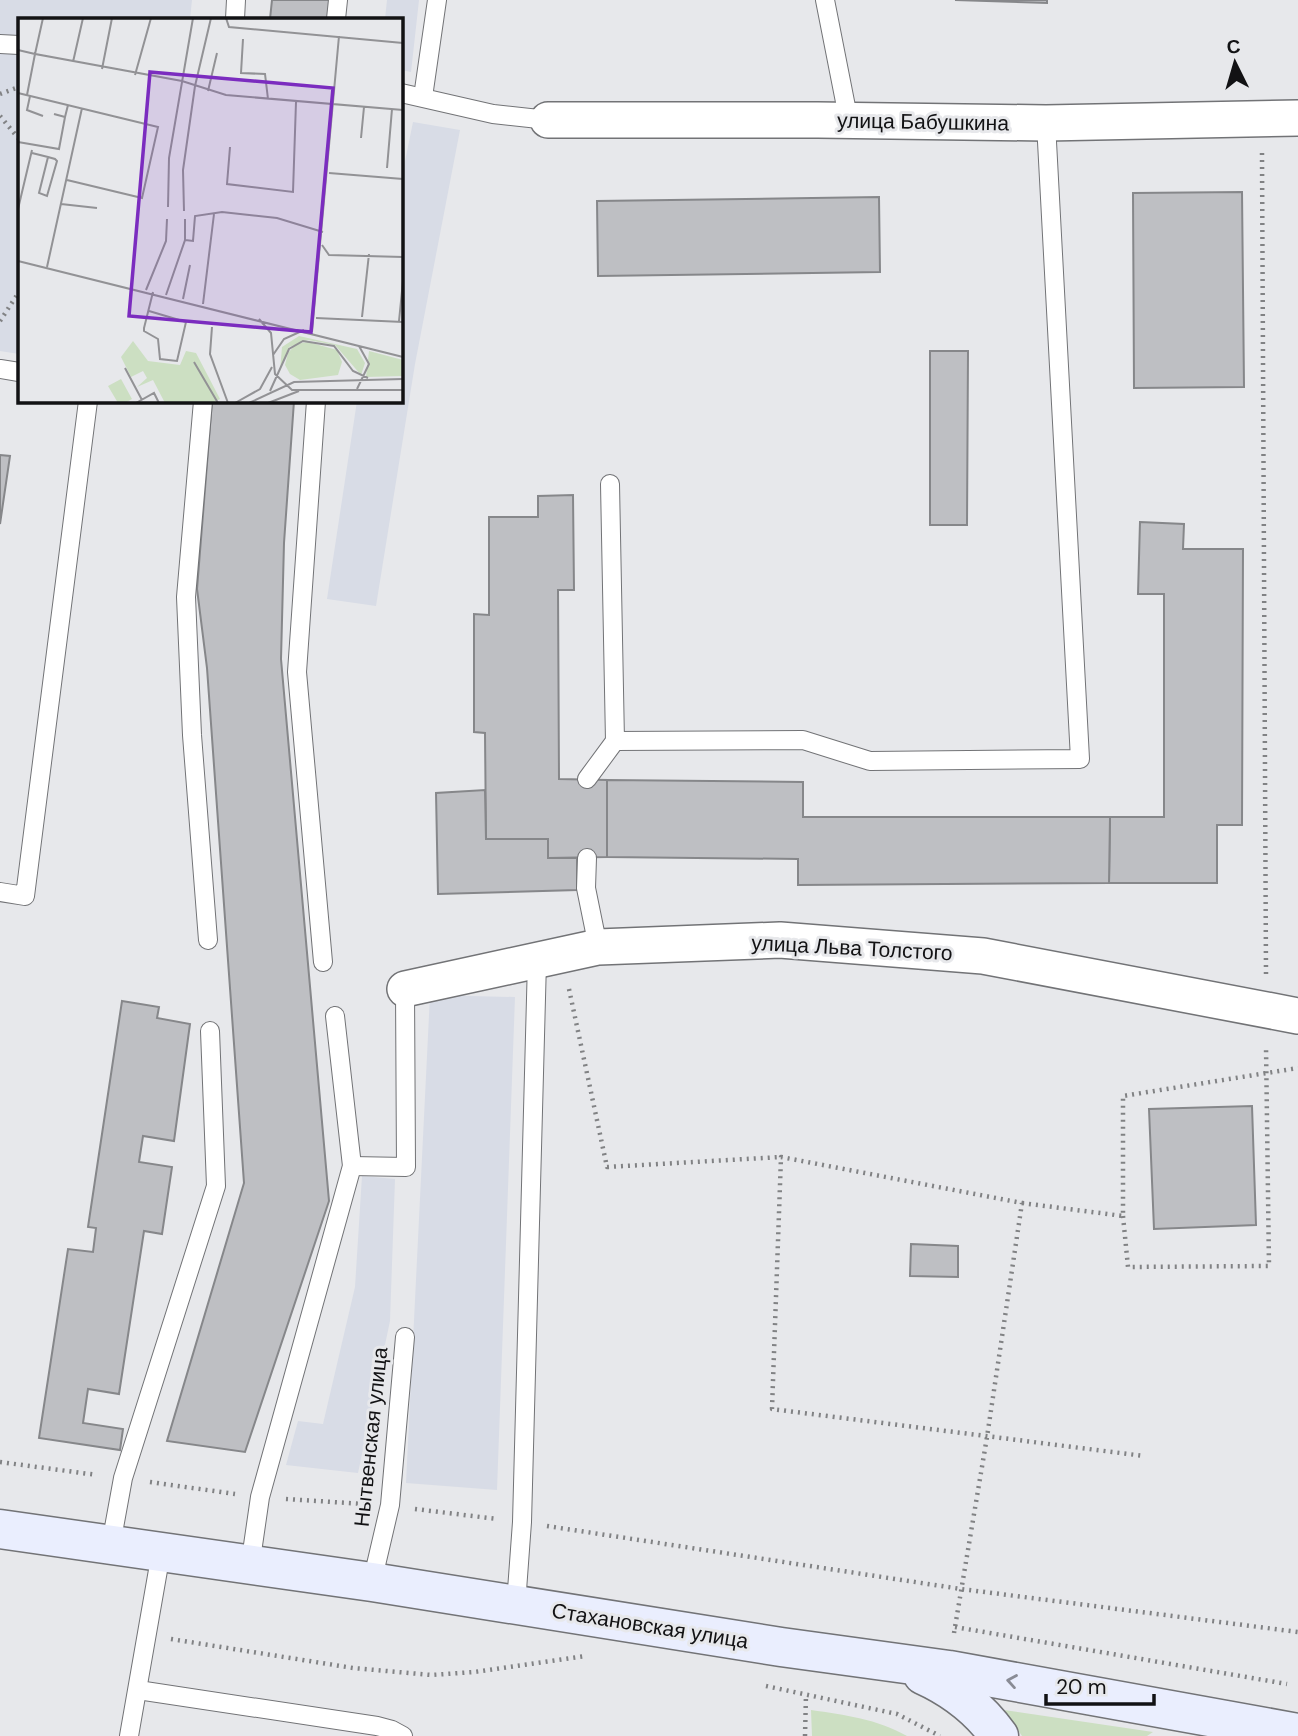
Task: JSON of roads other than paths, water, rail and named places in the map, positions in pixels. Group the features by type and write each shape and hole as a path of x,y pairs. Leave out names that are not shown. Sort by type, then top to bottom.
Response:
{"main road":[{"name":"Стахановская улица","path":"0,1529 372,1582 962,1672 1233,1730 1298,1733"},
{"path":"881,1661 912,1670 946,1686 966,1699 999,1736"}],"street":[{"name":"улица Бабушкина","path":"548,120 1046,123 1298,118"},
{"name":"улица Льва Толстого","path":"405,989 598,947 780,940 983,956 1282,1013"}],"lane":[{"path":"235,18 236,0"},
{"path":"336,18 338,0"},
{"path":"423,97 437,0"},
{"path":"825,0 849,122"},
{"path":"0,44 18,45"},
{"path":"402,93 493,114 548,120"},
{"path":"615,741 803,740 870,761 1080,759 1046,123"},
{"path":"0,369 18,372"},
{"path":"0,892 25,896 88,402"},
{"path":"203,402 186,597 192,735 208,940"},
{"path":"316,402 297,673 323,962"},
{"path":"587,779 615,741 610,484"},
{"path":"587,858 586,888 598,947"},
{"path":"516,1604 549,958"},
{"path":"352,1167 406,1167 405,989"},
{"path":"250,1566 260,1497 352,1167 335,1016"},
{"path":"111,1544 123,1478 216,1186 210,1031"},
{"name":"Нытвенская улица","path":"372,1582 390,1505 405,1337"},
{"path":"129,1736 161,1553"},
{"path":"138,1690 377,1726 403,1736"}]}
